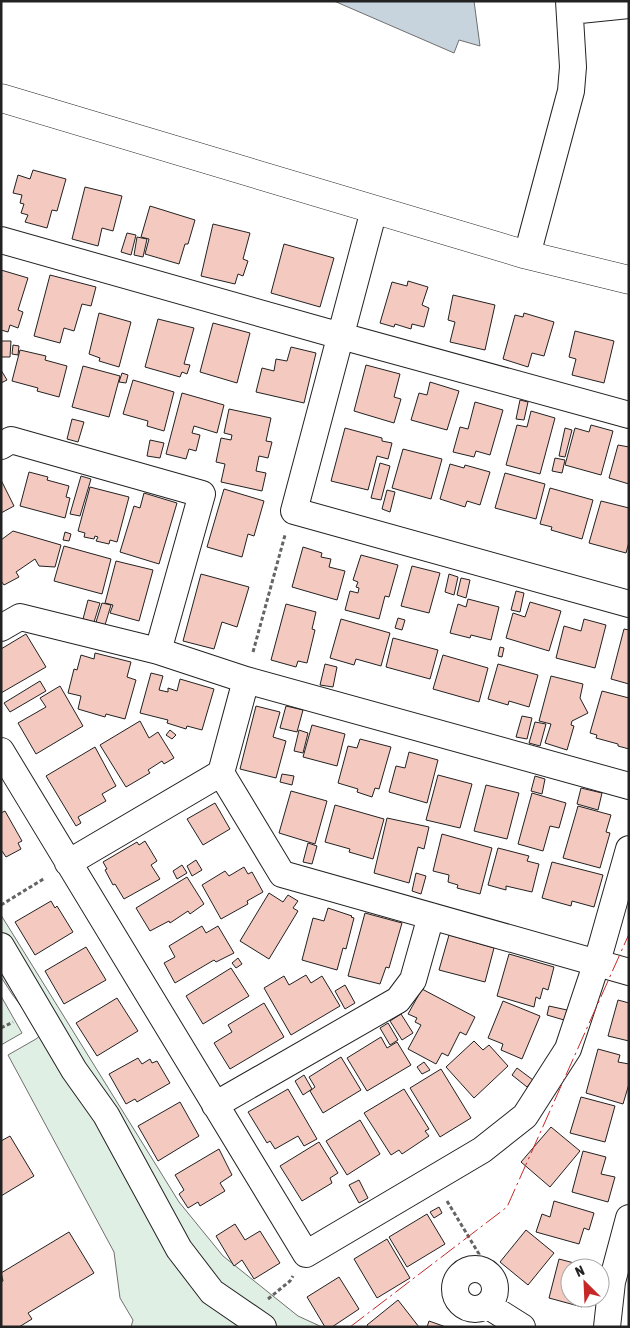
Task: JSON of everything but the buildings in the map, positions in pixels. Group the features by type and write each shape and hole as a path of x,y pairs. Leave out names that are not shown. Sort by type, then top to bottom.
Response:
{"street":[{"path":"527,254 571,91 573,67 570,6 629,5"},
{"path":"1,98 374,210 527,254 629,280"},
{"path":"374,210 294,511 629,604"},
{"path":"1,240 629,415"},
{"path":"1,446 11,440 202,494 158,651"},
{"path":"1,628 20,616 158,651 246,680 629,786"},
{"path":"68,863 221,773 246,680"},
{"path":"1,751 306,1254 482,1150 525,1116 568,1049 597,962 629,849"},
{"path":"221,773 282,874 629,972"},
{"path":"215,1106 398,1000 413,980 431,916"},
{"path":"1,946 74,1070 106,1115 179,1249 212,1292 255,1322"},
{"path":"607,1327 612,1282 629,1218"},
{"path":"476,1269 466,1271 460,1276 454,1288 459,1302 468,1309 477,1310 487,1305 522,1327"}],"path":[{"path":"246,680 289,520 294,511"},
{"path":"1,905 68,863"},
{"path":"434,1178 479,1254 476,1269"},
{"path":"255,1322 290,1281 306,1254"}],"green space":[{"path":"1,915 179,1202 223,1256 298,1316 322,1327 131,1327 133,1320 120,1298 114,1252 8,1055 42,1034 1,977"},
{"path":"1,996 22,1033 1,1045"}],"shaded area":[{"path":"334,1 474,1 480,46 459,40 454,53"}],"power":[{"path":"350,1327 507,1207 629,934"}]}
